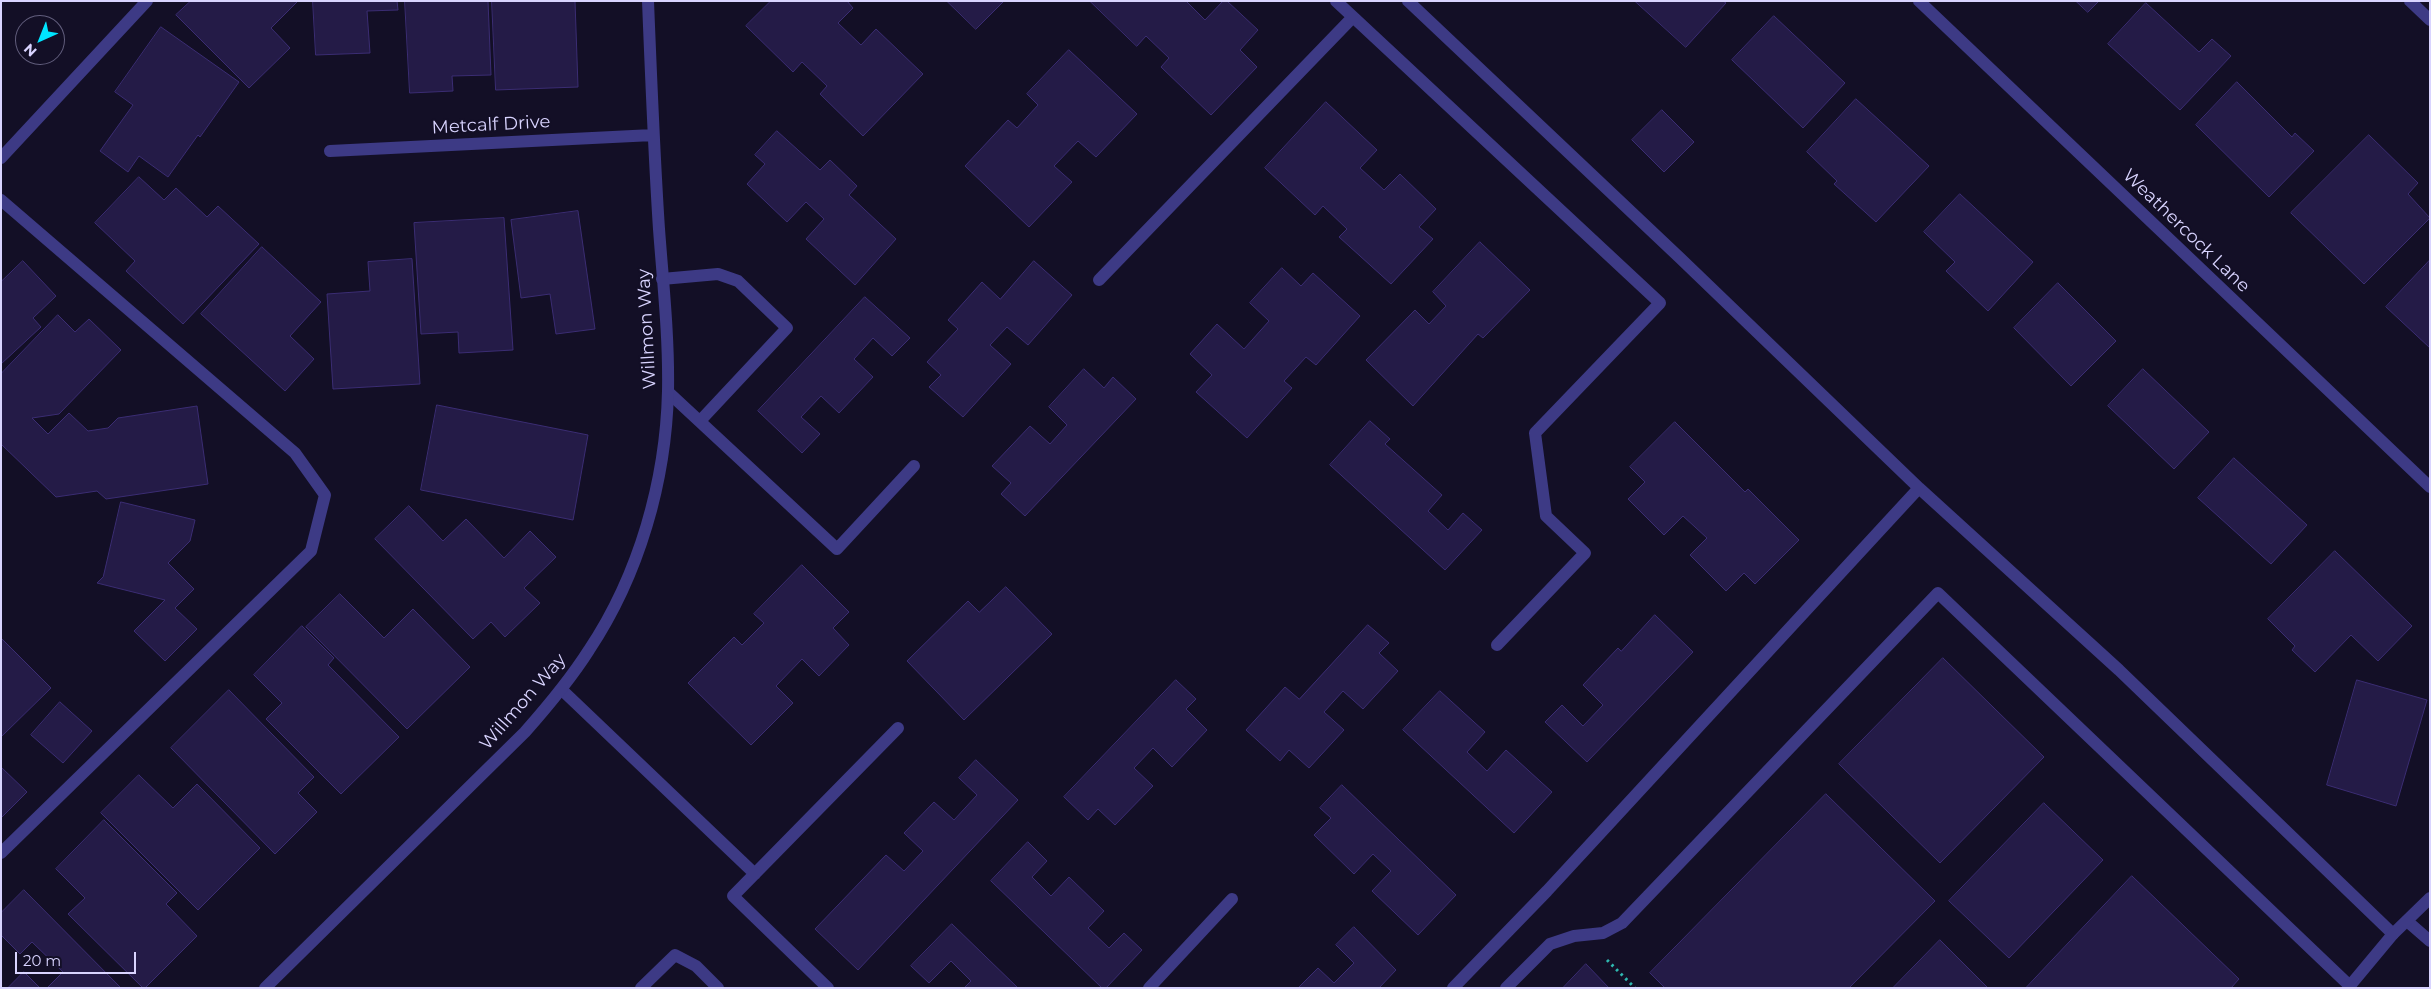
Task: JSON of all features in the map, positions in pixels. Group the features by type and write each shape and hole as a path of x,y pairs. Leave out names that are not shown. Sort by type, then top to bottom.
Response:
{"street":[{"path":"1,158 147,1"},
{"name":"Willmon Way","path":"265,988 525,732 562,690 590,649 616,603 637,555 652,505 663,453 668,392 652,135 648,1"},
{"path":"1336,1 1660,303 1535,433 1546,516 1585,553 1497,645"},
{"path":"1408,1 1680,258 1919,488 2119,670 2393,934"},
{"name":"Weathercock Lane","path":"1919,1 2430,487"},
{"path":"2410,1 2430,20"},
{"path":"1099,280 1353,17"},
{"name":"Metcalf Drive","path":"330,151 652,135"},
{"path":"1,200 295,453 325,495 310,551 1,853"},
{"path":"662,279 718,274 738,281 787,328 700,421"},
{"path":"668,392 837,549 914,466"},
{"path":"1453,988 1547,891 1919,488"},
{"path":"1506,988 1550,944 1574,936 1603,933 1622,923 1938,593 2349,987 2393,934 2430,898"},
{"path":"562,690 755,874"},
{"path":"828,988 733,896 898,728"},
{"path":"1149,988 1232,899"},
{"path":"2407,920 2430,941"},
{"path":"641,988 675,955 696,966 718,988"}],"building":[{"path":"191,1 298,1 271,28 290,48 249,88 176,15"},
{"path":"313,1 397,1 398,10 367,11 370,53 316,55"},
{"path":"405,1 488,1 491,75 452,76 453,91 410,93"},
{"path":"492,1 575,1 578,87 496,90"},
{"path":"771,1 847,1 853,8 838,23 861,45 876,29 923,74 863,136 820,94 827,86 802,62 793,72 746,26"},
{"path":"947,1 1004,1 976,29"},
{"path":"1090,1 1186,1 1205,20 1223,1 1227,1 1258,30 1240,50 1257,67 1211,115 1161,67 1169,58 1146,36 1137,46"},
{"path":"1635,1 1723,1 1726,3 1686,47"},
{"path":"2076,1 2099,1 2088,12"},
{"path":"2146,3 2199,52 2212,39 2231,56 2180,110 2108,44"},
{"path":"1774,16 1845,83 1803,128 1732,60"},
{"path":"161,27 239,82 200,137 198,135 168,177 139,156 128,172 100,151 133,105 115,92"},
{"path":"1069,50 1137,114 1096,157 1078,141 1054,166 1072,182 1029,227 965,166 1008,120 1017,128 1038,105 1027,94"},
{"path":"2237,82 2292,137 2295,133 2314,151 2269,197 2196,125"},
{"path":"1856,99 1929,166 1876,222 1834,184 1837,181 1807,152"},
{"path":"1326,102 1377,150 1360,168 1384,190 1400,174 1436,209 1419,227 1433,239 1391,284 1339,237 1347,229 1323,206 1315,215 1265,168"},
{"path":"1662,110 1694,142 1664,172 1632,140"},
{"path":"777,131 820,170 830,160 857,186 849,195 896,239 855,285 806,239 824,219 806,202 787,222 747,184 765,164 755,155"},
{"path":"2369,135 2418,183 2408,194 2430,218 2364,284 2291,213"},
{"path":"139,177 164,200 176,188 207,217 218,206 259,244 183,324 126,271 135,261 95,223"},
{"path":"1960,194 2033,262 1988,311 1946,271 1955,262 1924,232"},
{"path":"578,211 595,329 556,334 550,294 521,298 511,220"},
{"path":"504,218 513,350 459,353 458,332 421,334 414,223"},
{"path":"1480,242 1530,290 1483,338 1478,334 1413,406 1366,360 1415,310 1429,324 1446,306 1433,292"},
{"path":"262,247 321,302 290,336 314,359 285,391 201,314"},
{"path":"412,259 420,384 333,389 327,294 370,291 368,262"},
{"path":"2430,260 2430,348 2386,307"},
{"path":"23,261 56,296 33,318 41,327 1,364 1,282"},
{"path":"1034,261 1072,295 1028,345 1007,327 990,345 1011,364 963,417 929,387 941,375 927,362 958,329 948,320 982,282 1000,299"},
{"path":"1282,268 1301,286 1313,273 1360,316 1316,365 1306,357 1284,381 1292,388 1247,438 1196,392 1212,375 1190,354 1217,324 1244,349 1269,321 1250,303"},
{"path":"2058,283 2116,341 2071,386 2014,328"},
{"path":"865,297 910,338 892,356 873,338 854,359 873,377 839,413 821,396 801,417 820,434 802,453 758,411"},
{"path":"58,315 75,332 89,319 121,350 59,414 32,418 48,434 69,413 88,431 108,428 118,418 197,406 208,484 106,499 97,491 56,497 1,444 1,374"},
{"path":"1084,369 1104,388 1113,377 1136,399 1025,516 1001,494 1011,483 992,466 1030,426 1050,444 1067,425 1049,407"},
{"path":"2143,369 2209,432 2174,469 2108,406"},
{"path":"437,405 588,435 573,520 421,490"},
{"path":"1370,421 1390,439 1385,444 1442,495 1428,511 1448,530 1463,513 1482,530 1445,570 1330,465"},
{"path":"1675,422 1745,492 1748,489 1799,540 1755,584 1744,573 1726,591 1690,555 1707,538 1683,516 1664,535 1628,499 1645,482 1630,467"},
{"path":"2234,458 2307,525 2271,564 2198,498"},
{"path":"121,502 195,520 190,541 168,563 194,589 175,608 197,629 165,661 134,631 165,600 97,583 103,577"},
{"path":"409,506 443,541 466,519 504,558 530,531 556,557 524,588 540,603 505,637 491,622 473,639 375,539"},
{"path":"2335,551 2412,626 2378,661 2351,635 2315,672 2292,650 2295,646 2268,619"},
{"path":"802,565 849,612 833,628 849,645 819,676 802,659 776,686 793,703 751,745 688,683 734,637 742,645 764,623 754,614"},
{"path":"1006,587 1052,634 964,720 907,661 968,601 979,612"},
{"path":"340,594 384,638 413,609 470,667 407,729 306,627"},
{"path":"1655,615 1693,652 1587,762 1545,722 1562,705 1583,726 1603,705 1583,685 1618,648 1621,651"},
{"path":"1368,625 1389,643 1379,653 1398,671 1363,709 1343,691 1324,712 1344,730 1309,768 1289,750 1280,761 1246,730 1285,687 1299,699"},
{"path":"302,626 334,658 328,665 399,737 341,794 266,719 282,703 254,675"},
{"path":"1,638 51,688 1,737"},
{"path":"1943,658 2044,757 1940,863 1839,764"},
{"path":"1176,680 1196,699 1186,709 1207,730 1172,767 1153,748 1134,768 1153,786 1115,825 1098,809 1088,820 1064,797"},
{"path":"2357,680 2427,700 2396,806 2327,785"},
{"path":"229,690 314,777 298,793 317,812 275,854 171,748"},
{"path":"1440,691 1485,732 1467,752 1487,771 1506,750 1552,792 1514,833 1403,730"},
{"path":"60,702 92,731 63,763 31,735"},
{"path":"976,760 1018,800 858,970 815,929 886,855 904,871 923,851 904,833 934,802 954,820 977,795 959,778"},
{"path":"1,767 27,792 1,818"},
{"path":"139,775 173,808 197,784 260,848 198,910 101,813"},
{"path":"1342,785 1456,895 1418,935 1372,891 1391,871 1373,854 1354,874 1314,835 1331,818 1320,808"},
{"path":"1826,794 1935,901 1849,988 1665,988 1650,973"},
{"path":"2044,803 2103,860 2009,958 1949,901"},
{"path":"104,820 177,893 166,904 197,936 145,988 68,914 85,898 56,869"},
{"path":"1028,842 1047,861 1032,877 1051,896 1069,877 1104,911 1088,928 1109,948 1124,933 1142,950 1106,988 1102,988 991,881"},
{"path":"2132,876 2239,979 2231,988 2026,988"},
{"path":"24,890 121,988 47,988 63,972 32,942 20,954 1,935 1,913"},
{"path":"952,924 1018,988 964,988 971,981 951,961 929,983 911,966"},
{"path":"1354,927 1396,970 1379,988 1298,988 1318,968 1334,983 1354,963 1336,945"},
{"path":"1940,940 1988,988 1893,988"},
{"path":"1586,964 1609,988 1563,988"},
{"path":"24,972 40,988 8,988"}]}
